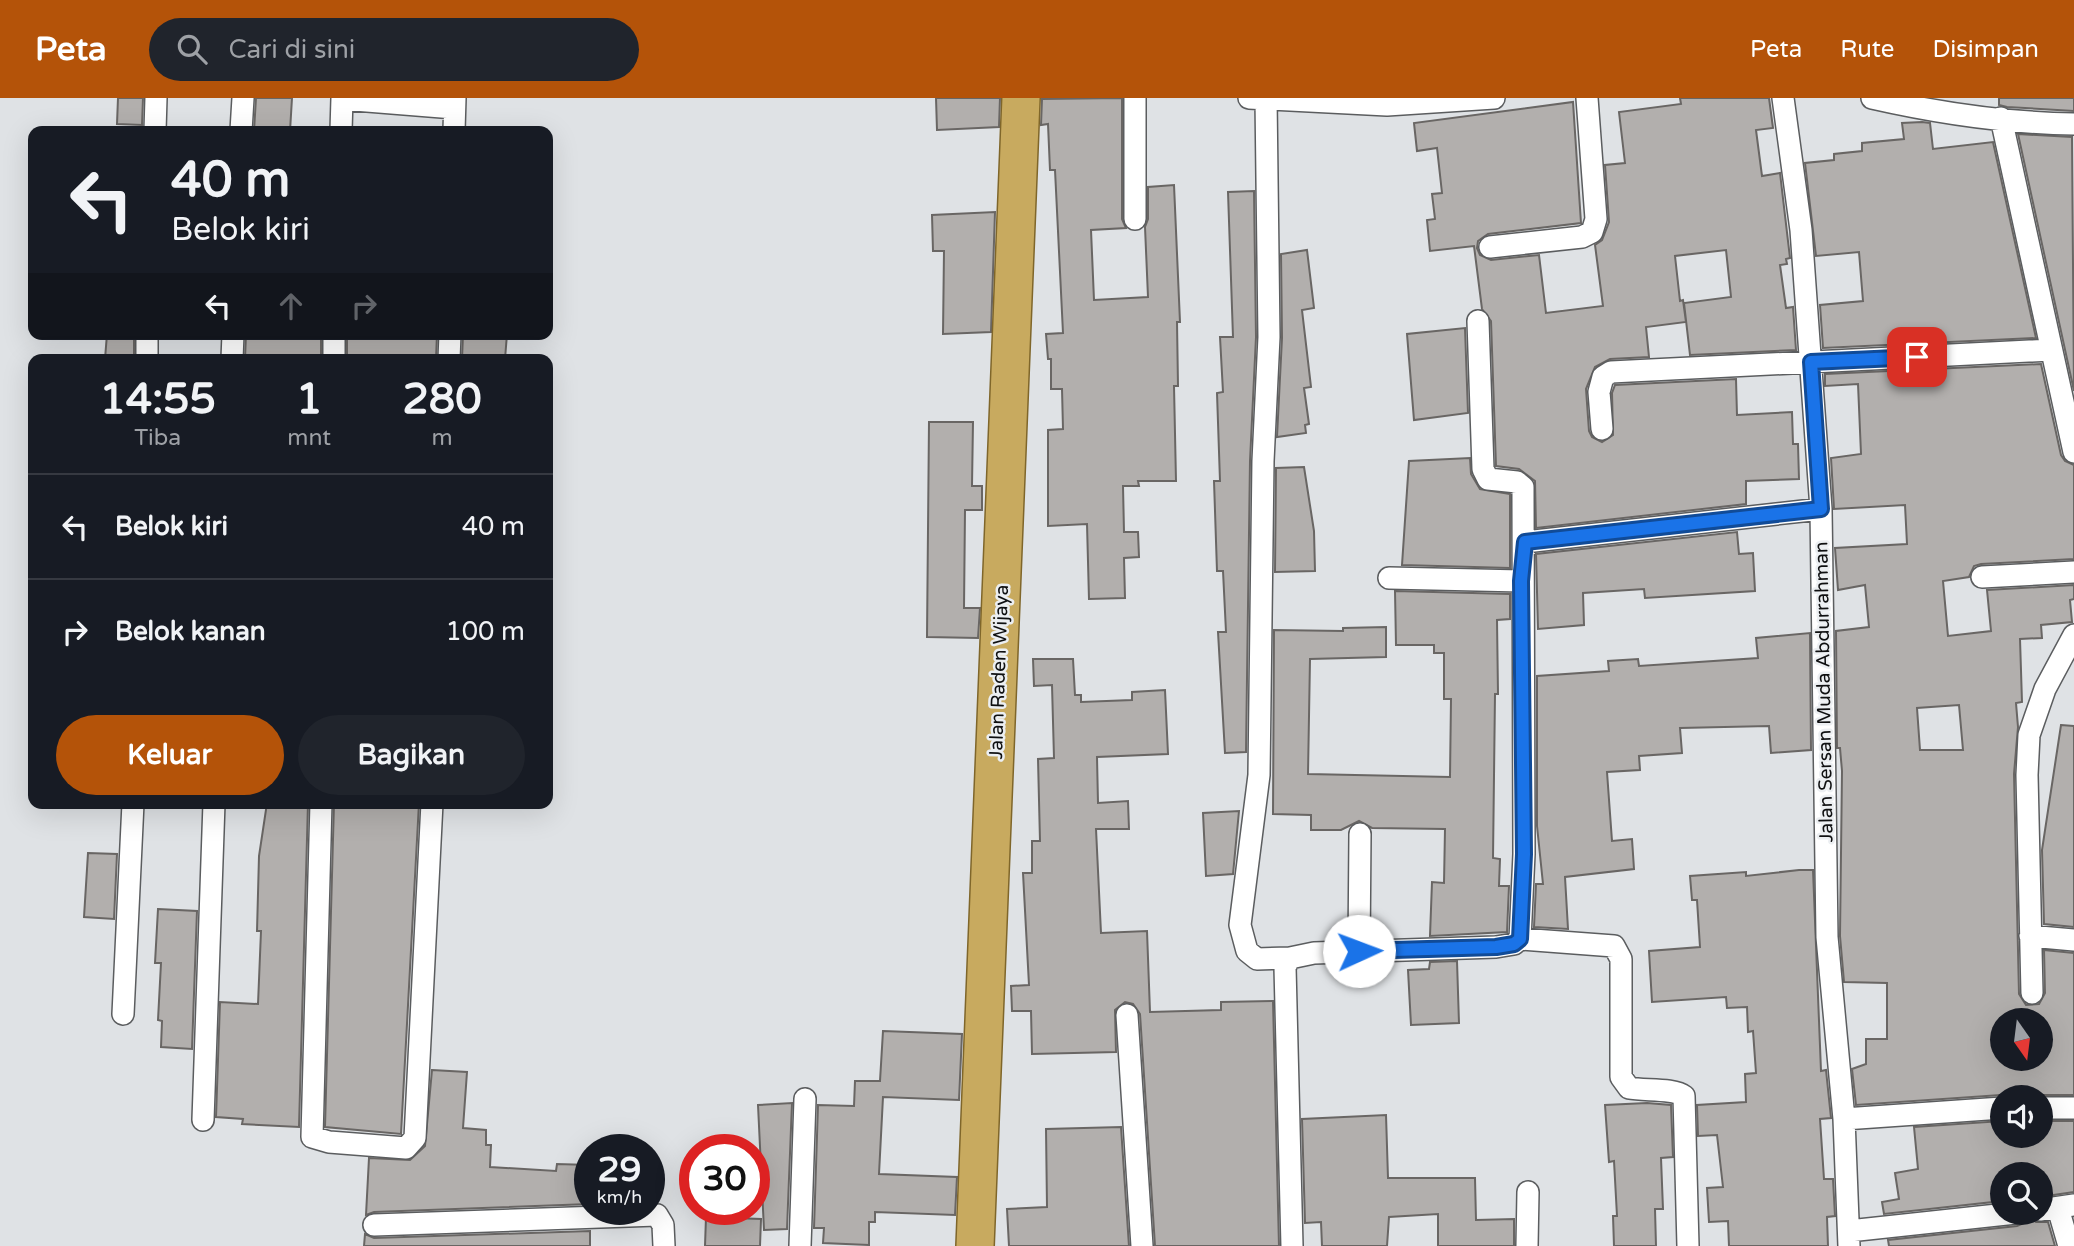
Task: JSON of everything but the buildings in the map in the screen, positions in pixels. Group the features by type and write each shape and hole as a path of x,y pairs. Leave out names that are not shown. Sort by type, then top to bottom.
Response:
{"highway":[{"name":"Jalan Raden Wijaya","path":"975,1246 1021,98"}],"street":[{"path":"155,126 156,98"},
{"path":"241,126 243,98"},
{"path":"341,126 342,98 455,103 454,126"},
{"path":"1135,98 1135,219"},
{"path":"1494,98 1387,105 1260,98 1269,337 1264,461 1259,775 1240,925 1247,951 1256,959 1290,958 1314,953 1496,947 1514,944 1520,939 1614,946 1620,959 1621,1077 1629,1088 1651,1092 1678,1091 1684,1096 1688,1246"},
{"path":"1490,247 1582,237 1592,232 1595,219 1587,98"},
{"name":"Jalan Sersan Muda Abdurrahman","path":"1783,98 1801,230 1821,509 1826,937 1844,1119 1849,1239"},
{"path":"1872,98 1914,107 2035,123 2074,124"},
{"path":"2001,118 2074,452"},
{"path":"1478,321 1483,469 1488,479 1517,482 1522,487 1525,542 1521,581 1524,854 1520,939"},
{"path":"1602,429 1599,391 1603,377 1611,372 2051,350"},
{"path":"1525,542 1821,509"},
{"path":"1982,577 2074,572"},
{"path":"1390,578 1521,581"},
{"path":"2032,993 2029,734 2045,689 2074,635"},
{"path":"123,1014 133,809"},
{"path":"203,1120 214,809"},
{"path":"321,809 312,1137 329,1142 406,1148 415,1138 432,809"},
{"path":"1359,951 1360,834"},
{"path":"2030,936 2074,940"},
{"path":"1290,958 1285,967 1292,1246"},
{"path":"1127,1015 1142,1246"},
{"path":"800,1246 805,1099"},
{"path":"2053,1108 2074,1108"},
{"path":"1844,1119 1990,1109"},
{"path":"1527,1246 1528,1192"},
{"path":"2058,1208 2069,1246"},
{"path":"374,1225 657,1215 663,1225 663,1246"},
{"path":"1849,1239 1990,1217"}],"route":[{"path":"1359,951 1496,947 1514,944 1520,939 1524,854 1521,581 1525,542 1821,509 1811,362 1917,357"}]}
